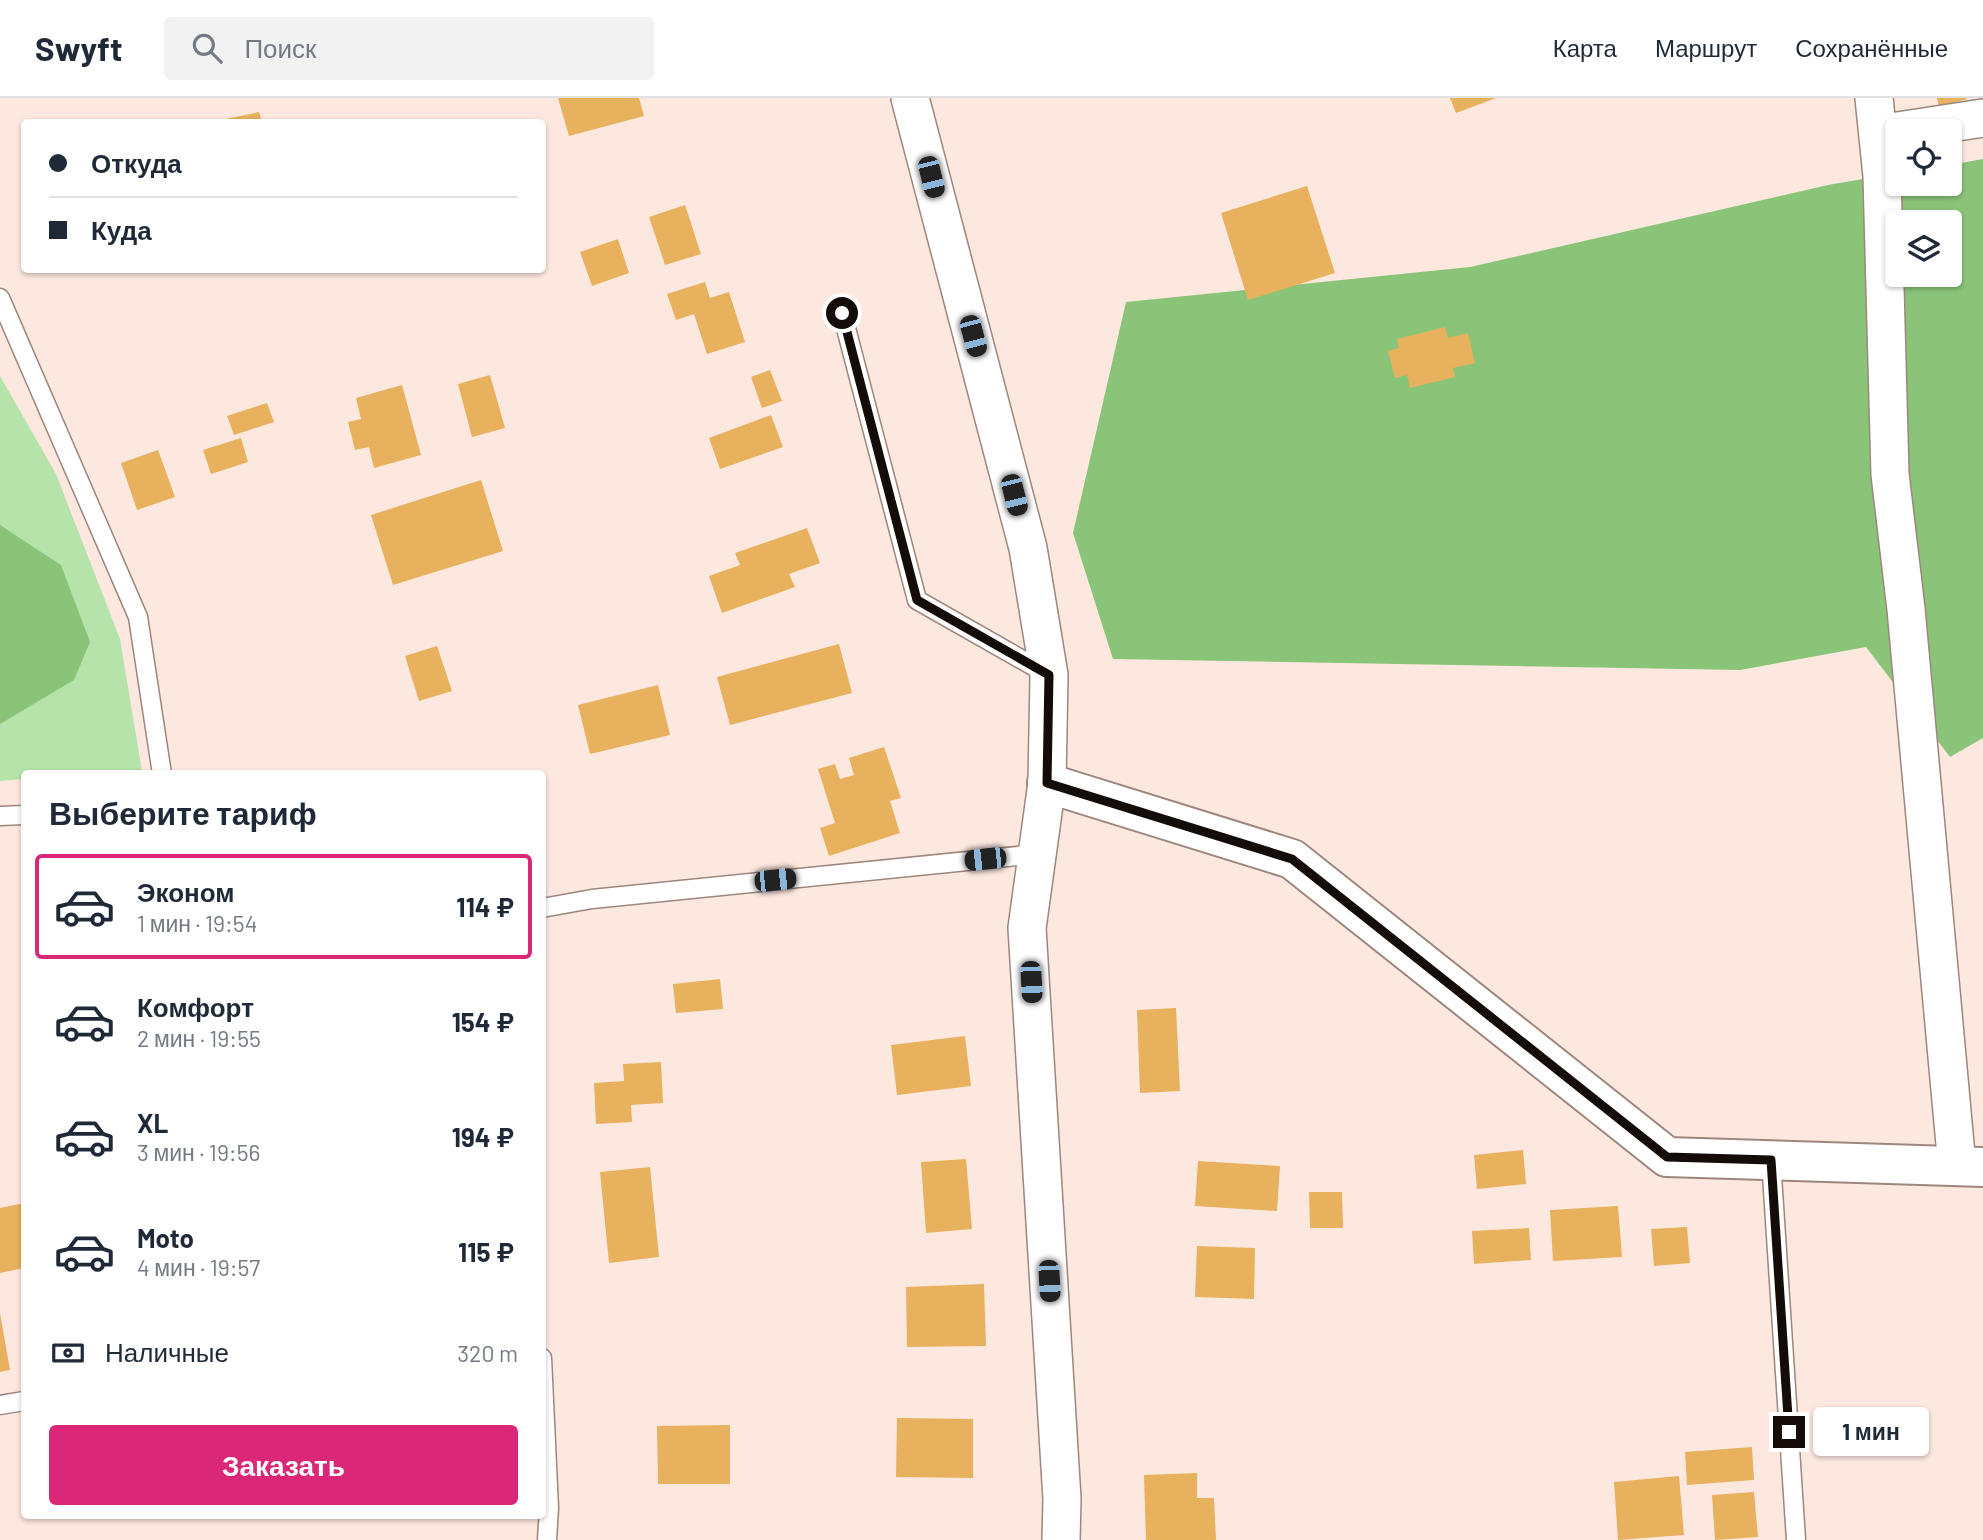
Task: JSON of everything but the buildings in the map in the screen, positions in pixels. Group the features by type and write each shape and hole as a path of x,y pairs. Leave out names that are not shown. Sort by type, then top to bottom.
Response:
{"street":[{"path":"910,98 1028,548 1049,675 1047,783 1027,928 1062,1499 1061,1540"},
{"path":"1047,783 1292,859 1667,1157 1970,1166 1890,474 1882,176 1874,98"},
{"path":"1878,134 1983,118"}],"lane":[{"path":"0,298 138,617 161,770"},
{"path":"842,313 917,600 1049,675"},
{"path":"0,816 21,815"},
{"path":"546,907 592,899 1038,854"},
{"path":"1771,1160 1796,1540"},
{"path":"0,1405 21,1402"},
{"path":"546,1444 549,1508 547,1540"}],"green space":[{"path":"1983,159 1983,738 1950,757 1866,647 1740,670 1113,659 1073,533 1126,302 1470,267 1828,185 1885,175 1885,196 1962,196 1962,163"},
{"path":"0,376 56,474 120,639 142,770 21,770 21,779 0,781"},
{"path":"0,525 61,565 90,642 74,680 0,724"}],"route":[{"path":"842,313 917,600 1049,675 1047,783 1292,859 1667,1157 1771,1160 1789,1432"}]}
